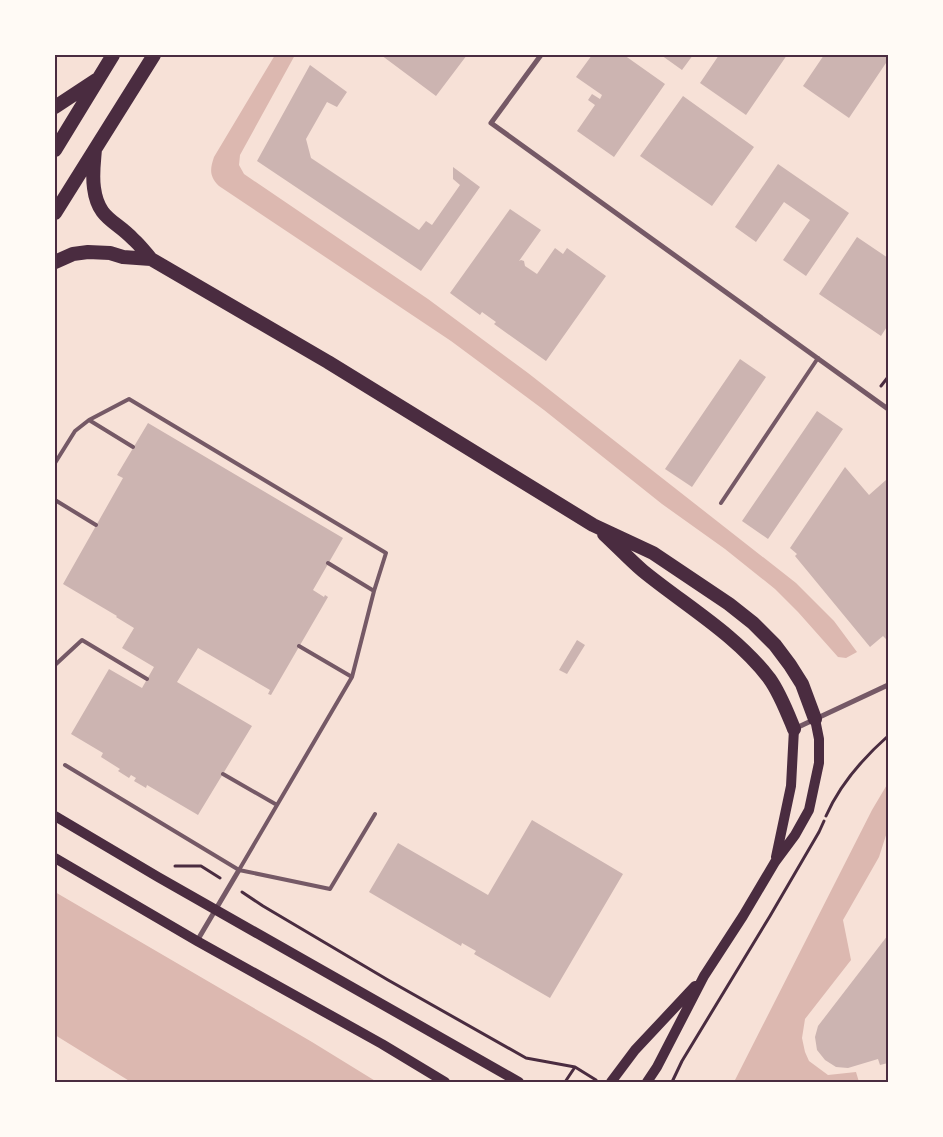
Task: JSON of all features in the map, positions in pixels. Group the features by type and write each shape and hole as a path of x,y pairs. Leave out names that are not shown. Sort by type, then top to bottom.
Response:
{"highway":[{"path":"55,150 113,55"},
{"path":"55,213 154,55"},
{"path":"55,107 99,78"},
{"path":"95,149 94,190 102,212 110,221 132,237 151,259 328,362 593,525 653,553 728,604 753,623 775,645 802,684 815,720"},
{"path":"55,262 73,254 88,252 151,259"},
{"path":"593,525 643,570 722,631 752,658 770,679 785,707 794,730"}],"main road":[{"path":"647,1082 658,1066 704,976 775,862 795,835 809,810 819,763 819,739 815,720"},
{"path":"775,862 791,786 794,730"},
{"path":"55,816 519,1082"},
{"path":"55,858 382,1044 445,1082"},
{"path":"611,1082 635,1050 704,976"}],"street":[{"path":"541,55 491,123 888,409"},
{"path":"794,730 888,685"},
{"path":"198,940 239,870"}],"lane":[{"path":"721,503 818,358"},
{"path":"55,462 75,430 89,420 128,399 386,553 374,591 352,677 239,870"},
{"path":"89,420 134,447"},
{"path":"55,500 96,525"},
{"path":"328,563 374,591"},
{"path":"55,665 82,640 147,679"},
{"path":"300,646 352,677"},
{"path":"65,765 239,870 330,889 375,814"},
{"path":"223,774 277,805"}],"path":[{"path":"672,1082 682,1061 819,832 830,807 846,780 888,736"},
{"path":"267,908 388,980 526,1058 575,1067 599,1082"},
{"path":"565,1082 575,1067"}],"shaded area":[{"path":"275,55 295,55 240,155 239,165 244,174 428,299 528,373 796,583 834,621 857,652 846,658 838,657 775,589 725,549 662,504 544,410 451,341 219,186 213,179 211,172 214,157"},
{"path":"888,783 888,829 879,857 843,920 851,960 805,1019 802,1038 809,1061 828,1075 856,1072 859,1082 734,1082 872,810"},
{"path":"55,892 377,1082 131,1082 55,1035"}],"building":[{"path":"381,55 467,55 436,96"},
{"path":"592,55 624,55 665,84 614,157 577,131 595,105 588,100 592,94 600,99 602,95 576,77"},
{"path":"661,55 693,55 682,70"},
{"path":"719,55 787,55 746,115 700,83"},
{"path":"824,55 888,55 888,60 849,118 803,86"},
{"path":"310,65 347,92 337,107 327,102 306,139 311,158 419,230 426,221 432,225 460,185 453,179 453,167 480,187 421,271 257,161"},
{"path":"683,96 754,147 712,206 640,156"},
{"path":"778,164 849,213 806,276 783,260 810,220 784,202 756,242 735,227"},
{"path":"510,209 541,230 519,261 524,261 525,266 537,274 555,248 563,254 567,248 606,276 546,361 494,324 496,322 482,312 480,315 450,293"},
{"path":"857,237 888,258 888,325 881,336 819,294"},
{"path":"740,359 766,377 692,487 665,469"},
{"path":"817,411 843,429 768,539 742,521"},
{"path":"148,423 343,538 313,590 324,597 325,595 328,597 271,695 268,694 270,690 198,648 177,682 252,726 198,815 147,785 146,788 134,781 136,778 131,775 129,778 118,771 120,769 101,757 103,753 71,734 109,669 142,688 154,667 122,648 134,628 63,584 123,478 117,475"},
{"path":"845,467 869,495 886,480 888,483 888,641 883,636 870,647 795,556 797,554 790,548"},
{"path":"577,640 585,645 567,674 559,670"},
{"path":"532,820 623,874 550,998 474,954 476,951 462,943 461,946 369,892 398,843 488,895"},
{"path":"888,935 888,1043 886,1043 888,1063 880,1065 878,1059 848,1068 836,1067 825,1060 817,1050 815,1037 818,1026"}]}
